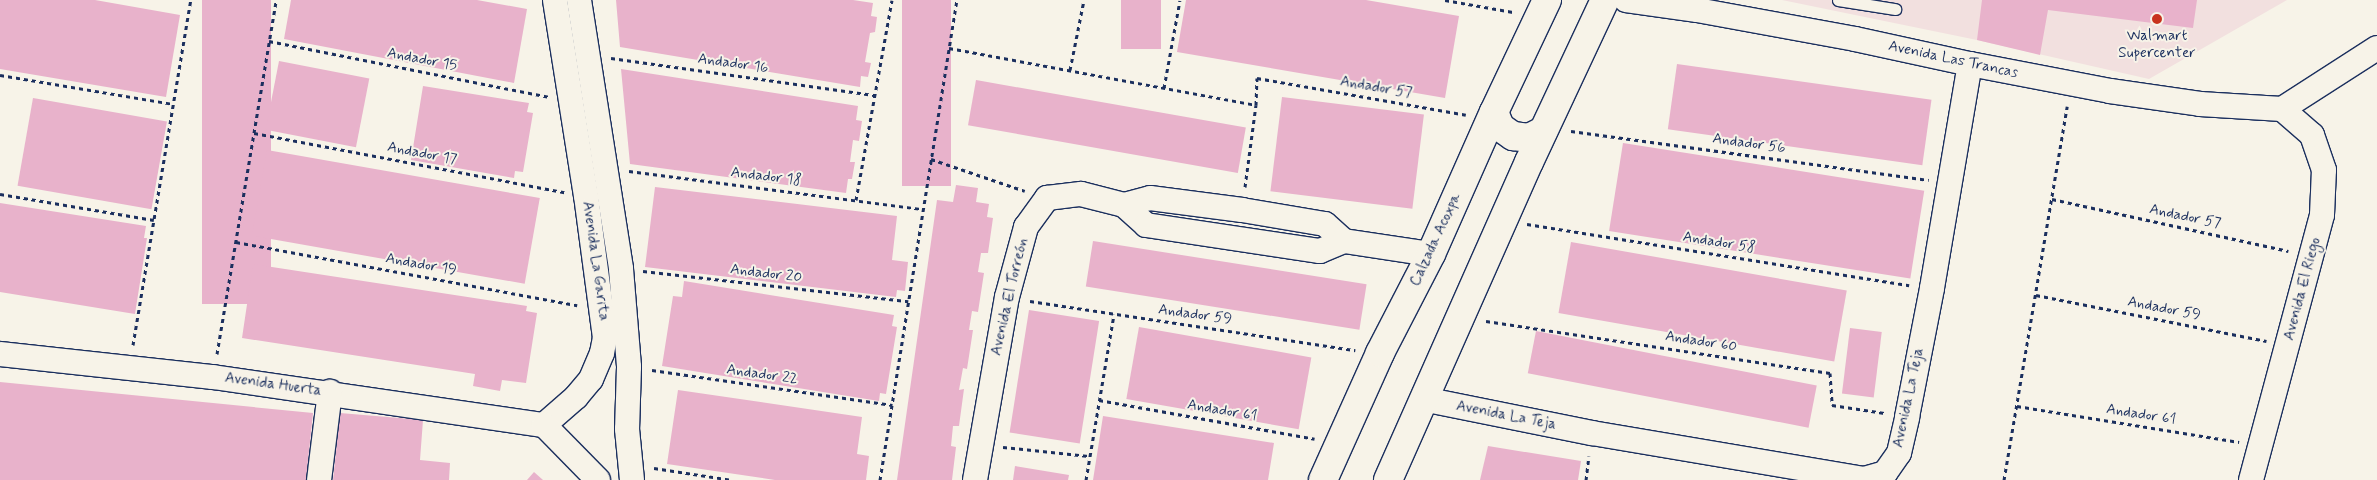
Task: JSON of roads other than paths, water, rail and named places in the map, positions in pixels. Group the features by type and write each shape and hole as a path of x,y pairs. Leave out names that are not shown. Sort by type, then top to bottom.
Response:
{"main road":[{"path":"1388,480 1529,162 1605,0"},
{"name":"Calzada Acoxpa","path":"1323,480 1380,354 1431,254 1543,8"},
{"path":"1489,123 1500,127 1514,136 1529,138 1544,130"},
{"path":"1489,123 1498,135 1512,138 1523,148 1529,162"}],"street":[{"name":"Avenida La Garita","path":"544,425 584,388 597,368 605,338 586,196 555,0"},
{"name":"Avenida La Garita","path":"579,0 622,269 629,367 627,429 631,472"},
{"name":"Avenida Las Trancas","path":"1626,0 1699,5 2071,84 2200,104 2282,109"},
{"path":"2282,109 2377,48"},
{"name":"Avenida La Teja","path":"1423,399 1592,433 1864,479 1885,473 1899,453 1907,417 1932,288 1970,64"},
{"name":"Avenida El Riego","path":"2251,480 2322,215 2324,170 2312,135 2282,109"},
{"name":"Avenida El Torreón","path":"975,480 1006,297 1026,227 1047,198 1081,194 1124,205"},
{"path":"1124,205 1150,198 1242,210 1325,224 1344,241"},
{"path":"1124,205 1146,225 1320,251 1344,241 1431,254"},
{"name":"Avenida Huerta","path":"0,354 213,377 330,392 544,425"},
{"path":"319,480 330,392"},
{"path":"544,425 598,480"}],"lane":[{"path":"1838,0 1895,9"}],"place":[{"name":"Walmart Supercenter","path":"2157,19"}]}
